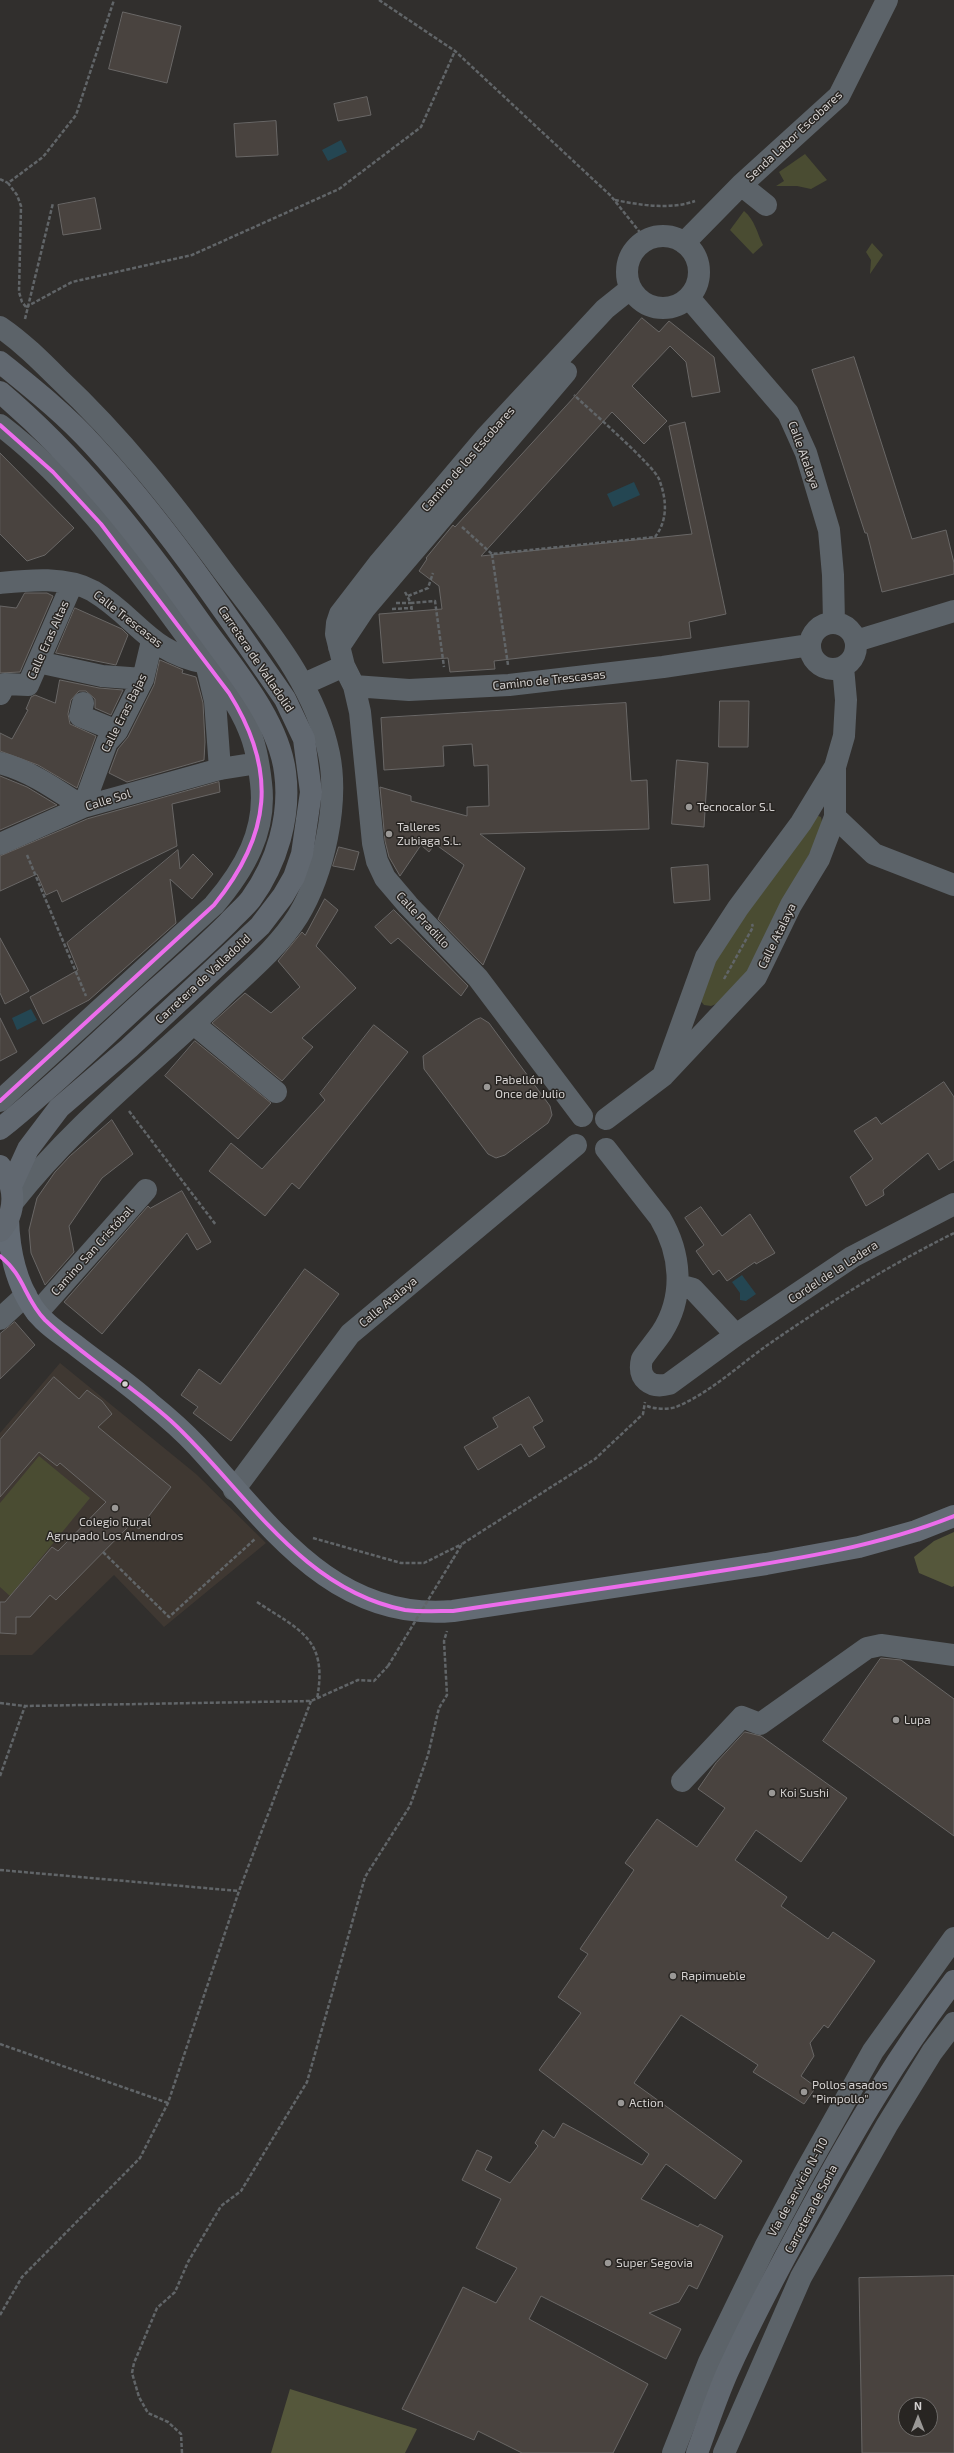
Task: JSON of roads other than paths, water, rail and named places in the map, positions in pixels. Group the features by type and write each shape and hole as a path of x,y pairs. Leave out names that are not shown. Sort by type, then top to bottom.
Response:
{"highway":[{"name":"Carretera de Valladolid","path":"0,362 47,400 92,444 146,507 200,578 285,699 295,718 304,739 311,792 302,854 294,877 283,896 260,926 129,1048 59,1108 28,1149 8,1209"},
{"name":"Carretera de Valladolid","path":"0,392 34,420 88,477 189,606 265,714 277,743 285,771 286,797 284,827 270,866 250,899 213,938 0,1129"},
{"path":"0,1166 8,1209"},
{"name":"Carretera de Soria","path":"697,2453 728,2372 774,2278 829,2175 863,2114 929,2014 954,1981"}],"main road":[{"path":"8,1209 8,1263 31,1304 49,1325 149,1402 173,1423 197,1446 234,1490 308,1563 327,1578 356,1595 386,1606 440,1612 766,1564 859,1548 916,1531 954,1516"}],"street":[{"name":"Senda Labor Escobares","path":"741,185 839,96 887,0"},
{"path":"684,242 741,185 766,205"},
{"path":"669,236 684,242 691,249 699,265 698,283 689,298 672,308 653,308 633,293 626,270 628,261 638,245 646,240 669,236"},
{"name":"Camino de los Escobares","path":"342,656 365,608 445,511 633,293"},
{"name":"Camino de los Escobares","path":"342,656 336,628 340,614 380,562 485,438 605,309 633,293"},
{"name":"Calle Atalaya","path":"689,298 788,413 806,453 829,530 833,575 834,623"},
{"name":"Carretera de Valladolid","path":"0,327 22,344 84,402 164,492 266,628 304,684 326,740 333,781 329,835 317,872 299,914 280,940 194,1024 116,1094 36,1172 8,1209"},
{"path":"0,425 43,461 91,512 128,556 236,703 249,729 262,784 259,826 254,846 237,878 214,906 0,1101"},
{"name":"Calle Trescasas","path":"0,583 30,580 72,584 92,591 103,598 152,641 185,659 206,663"},
{"name":"Calle Eras Altas","path":"0,694 5,684 28,686 72,584"},
{"path":"856,641 954,610"},
{"path":"834,623 848,628 856,641 854,656 843,667 832,669 820,666 813,656 810,645 812,638 820,627 834,623"},
{"name":"Calle Eras Bajas","path":"83,807 107,742 117,731 143,679 152,641"},
{"name":"Camino de Trescasas","path":"354,686 409,690 509,685 656,668 810,645"},
{"path":"304,684 342,656 354,686"},
{"path":"38,662 102,676 143,679"},
{"path":"206,663 215,701 220,769"},
{"name":"Calle Atalaya","path":"663,1076 706,957 738,908 801,823 835,767 844,736 846,700 843,667"},
{"name":"Calle Pradillo","path":"354,686 360,712 373,843 377,861 385,878 408,905 478,978 582,1116"},
{"path":"83,704 80,716 117,731"},
{"path":"0,763 12,766 44,781 83,807"},
{"name":"Calle Sol","path":"10,840 83,807 220,769 258,763"},
{"name":"Calle Atalaya","path":"606,1119 663,1076 756,977 791,905 819,859 835,817 835,767"},
{"path":"835,817 874,854 954,886"},
{"path":"194,1024 276,1092"},
{"path":"594,1114 606,1119 612,1130 612,1137 606,1149 596,1154 590,1154 576,1145 572,1133 574,1126 582,1116 594,1114"},
{"name":"Calle Atalaya","path":"234,1490 350,1334 576,1145"},
{"path":"606,1149 667,1230 677,1261 678,1285 693,1289 736,1334"},
{"name":"Camino San Cristóbal","path":"0,1319 31,1304 146,1190"},
{"name":"Cordel de la Ladera","path":"678,1285 672,1310 663,1331 642,1359 642,1374 648,1383 659,1387 669,1384 736,1334 852,1257 954,1204"},
{"path":"682,1781 742,1717 760,1724 867,1648 881,1645 954,1655"},
{"name":"Vía de servicio N-110","path":"673,2453 709,2362 765,2247 804,2174 873,2052 954,1938"},
{"path":"724,2453 801,2277 887,2125 932,2052 954,2023"}],"water":[{"path":"341,140 347,152 328,161 322,150"},
{"path":"634,482 640,495 613,507 607,494"},
{"path":"31,1009 37,1020 17,1030 12,1018"},
{"path":"742,1275 756,1294 746,1301 740,1300 740,1293 732,1282"}],"place":[{"name":"Tecnocalor S.L","path":"689,807"},
{"name":"Talleres Zubiaga S.L.","path":"389,834"},
{"name":"Pabellón Once de Julio","path":"487,1087"},
{"name":"Colegio Rural Agrupado Los Almendros","path":"115,1508"},
{"name":"Lupa","path":"896,1720"},
{"name":"Koi Sushi","path":"772,1793"},
{"name":"Rapimueble","path":"673,1976"},
{"name":"Pollos asados \"Pimpollo\"","path":"804,2092"},
{"name":"Action","path":"621,2103"},
{"name":"Super Segovia","path":"608,2263"}]}
